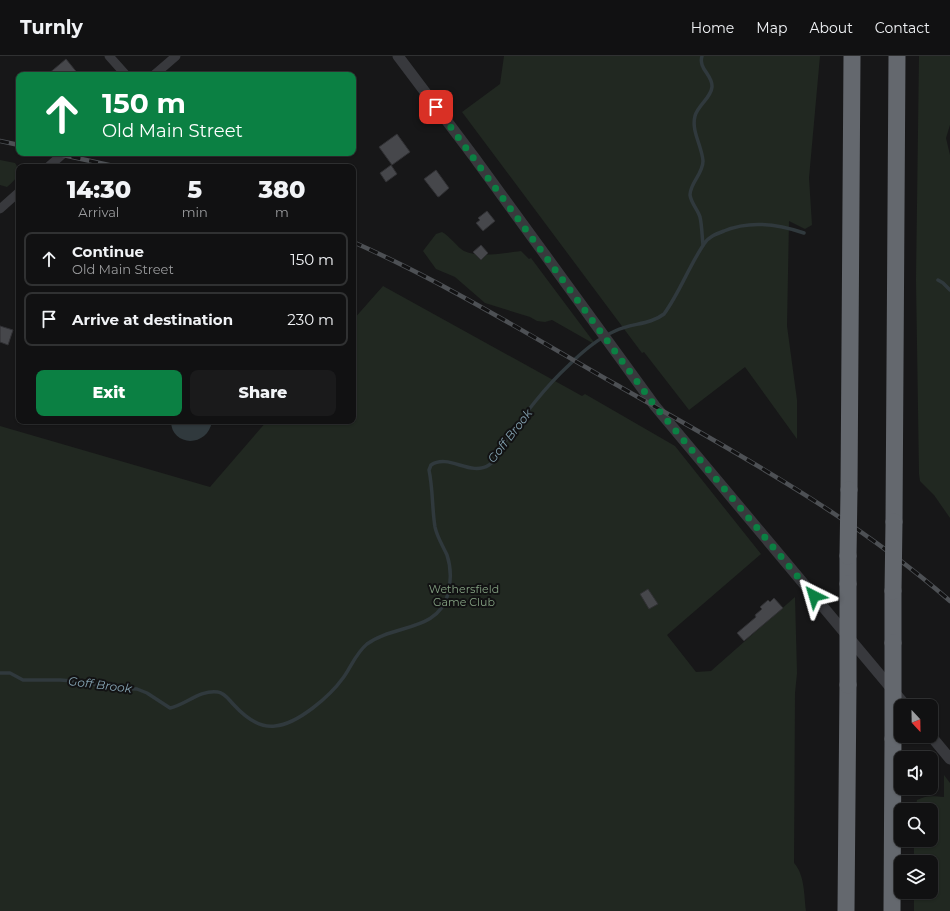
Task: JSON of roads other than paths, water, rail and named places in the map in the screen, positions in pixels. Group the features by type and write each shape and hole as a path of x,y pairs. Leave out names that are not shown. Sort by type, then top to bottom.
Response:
{"highway":[{"path":"846,911 852,56"},
{"path":"892,911 897,56"}],"street":[{"path":"109,56 123,72"},
{"path":"157,72 176,56"},
{"path":"398,56 474,157 657,408 900,699"},
{"path":"51,164 61,156"},
{"path":"0,209 16,195"},
{"path":"937,743 950,759"}],"waterway":[{"path":"702,56 702,65 712,83 712,87 709,95 695,116 694,127 703,161 701,170 692,186 690,195 700,217 703,245"},
{"name":"Goff Brook","path":"0,673 10,673 23,680 86,682 104,687 137,689 147,693 170,708 199,695 218,692 225,695 238,709 253,721 263,725 275,726 294,720 313,708 330,693 343,678 357,656 367,644 390,633 425,621 435,615 443,606 449,589 450,569 447,555 435,527 429,470 431,465 438,462 445,462 467,467 482,468 492,463 520,420 560,373 579,355 597,341 621,328 647,322 659,318 664,314 675,297 699,252 708,239 712,236 744,225 754,224 784,227 804,233"},
{"name":"Goff Brook","path":"938,280 950,290"}],"railway":[{"path":"0,141 16,144"},
{"path":"68,156 104,164"},
{"path":"356,243 420,274 453,292 745,458 788,484 871,539 950,601"}],"park label":[{"name":"Wethersfield Game Club","path":"464,595"}]}
